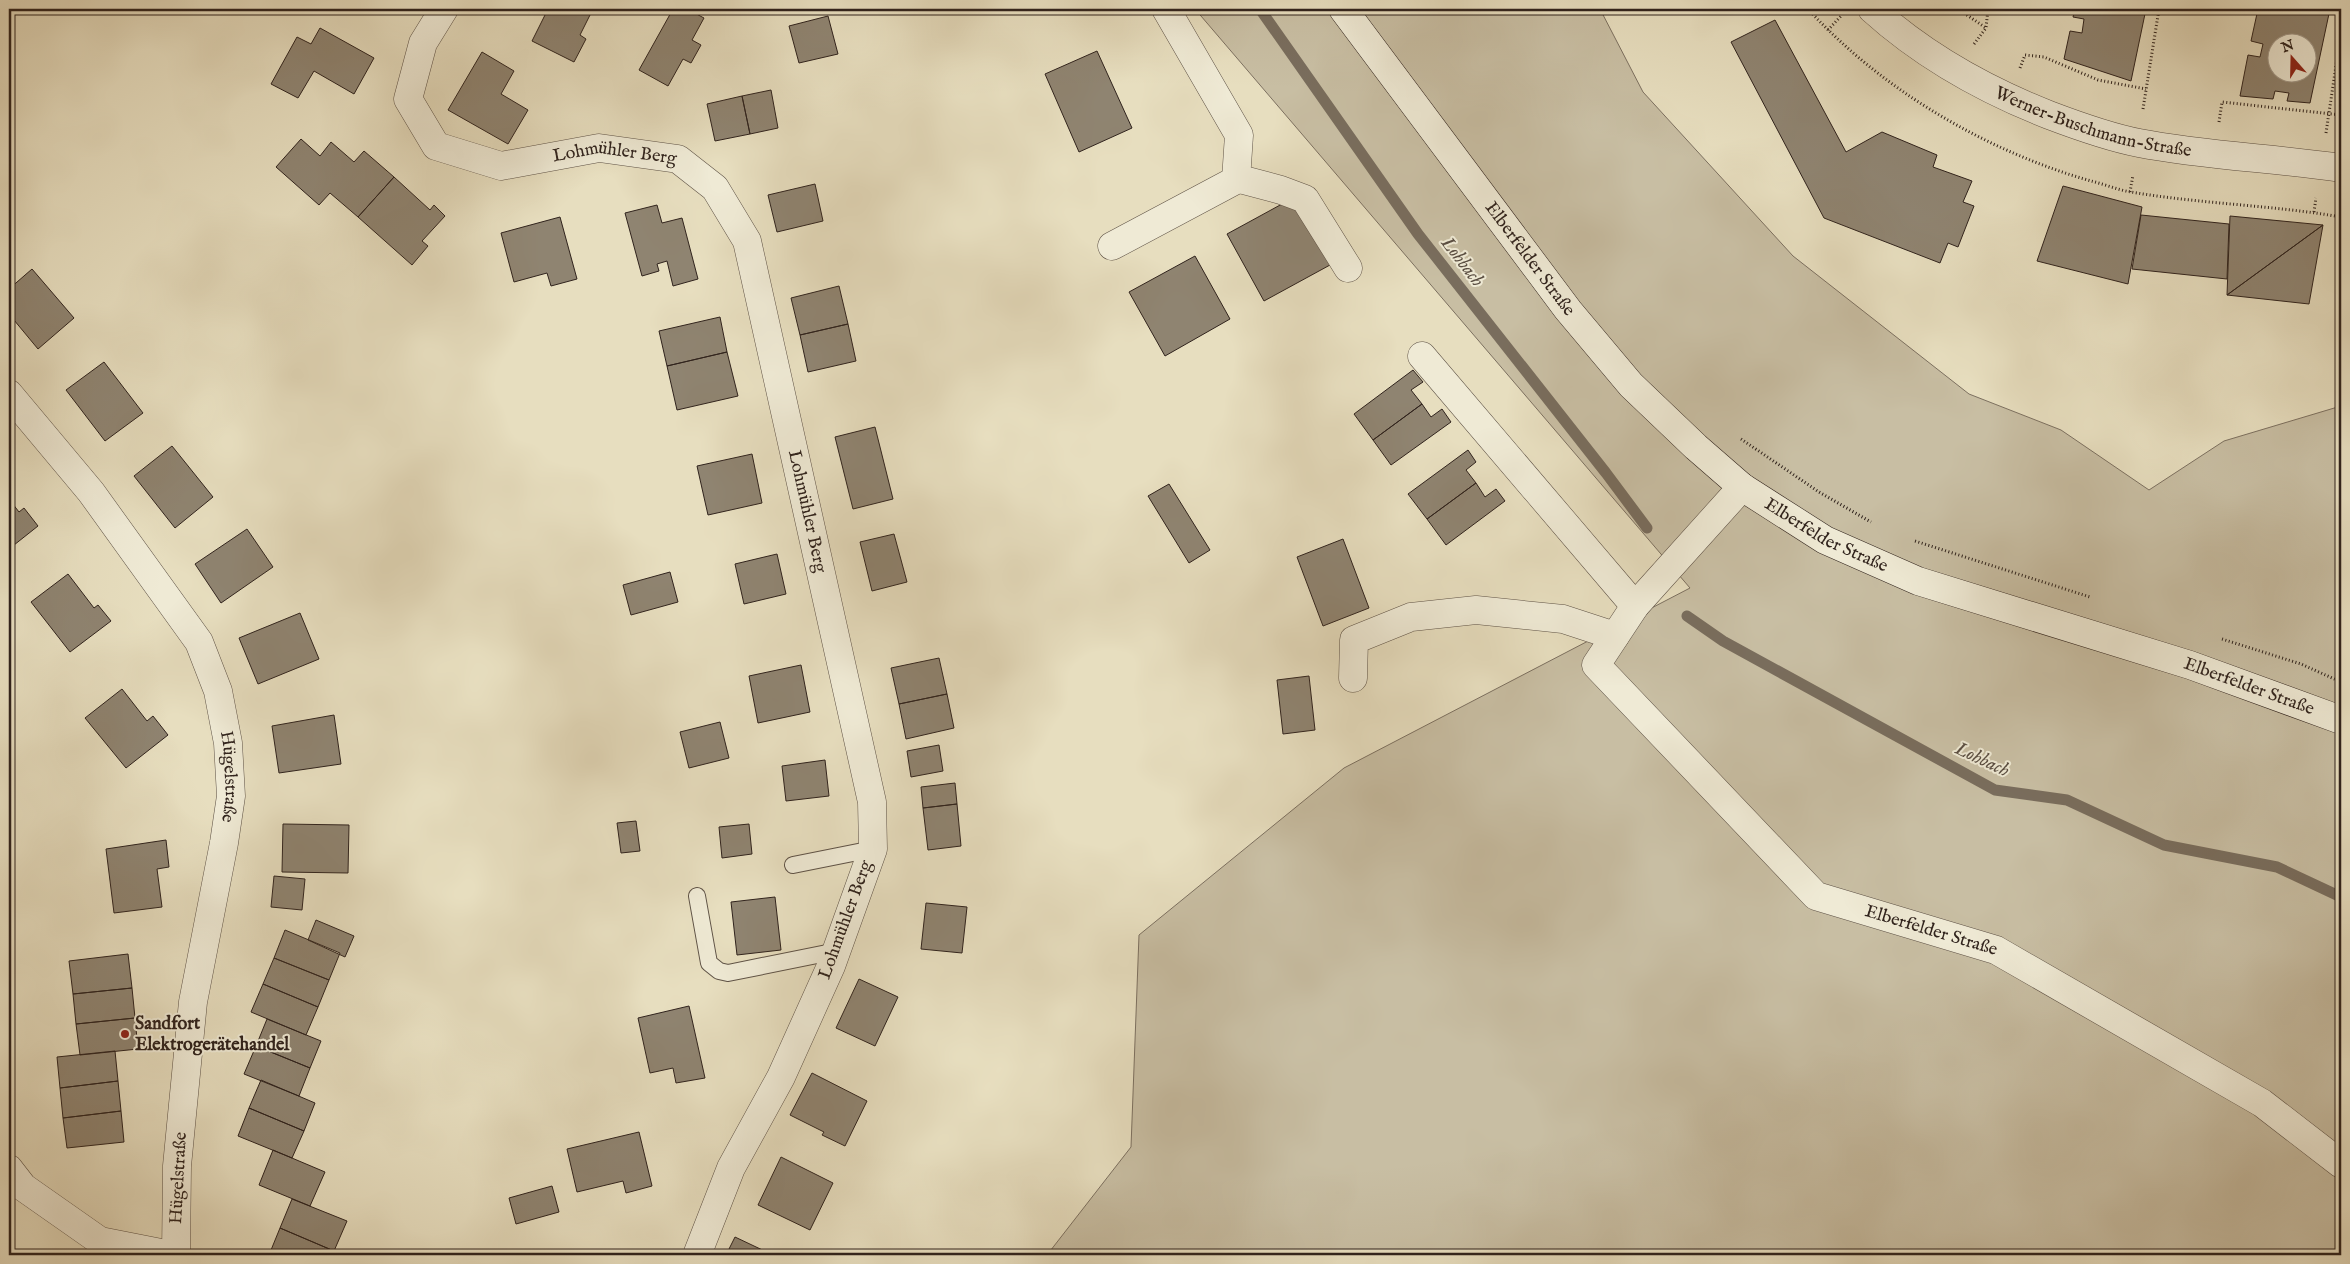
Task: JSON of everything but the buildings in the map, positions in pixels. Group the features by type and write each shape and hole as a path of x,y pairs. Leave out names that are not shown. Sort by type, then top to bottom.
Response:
{"street":[{"name":"Lohmühler Berg","path":"444,9 423,43 408,99 436,146 500,166 599,148 678,159 715,188 747,241 872,802 873,849 837,951 781,1077 731,1168 697,1255"},
{"path":"1166,9 1239,134 1236,178"},
{"name":"Elberfelder Straße","path":"1343,9 1568,310 1632,385 1696,447 1742,487 1825,540 1918,581 2190,664 2341,720"},
{"name":"Werner-Buschmann-Straße","path":"1872,9 1902,36 1947,66 2009,99 2085,129 2137,143 2215,155 2332,167"},
{"path":"1112,246 1236,178 1281,190 1305,200 1348,268"},
{"path":"1422,356 1636,606"},
{"name":"Hügelstraße","path":"9,394 91,492 199,642 218,691 222,708 228,743 231,796 193,1002 177,1166 176,1255"},
{"name":"Elberfelder Straße","path":"1742,487 1636,606 1596,665 1816,896 1996,950 2262,1102 2341,1164"},
{"path":"1352,678 1354,640 1411,617 1476,610 1563,619 1616,636"},
{"path":"9,1169 23,1187 100,1241 171,1255"}],"lane":[{"path":"793,865 873,849"},
{"path":"697,896 709,963 719,971 728,973 837,951"}],"path":[{"path":"1828,30 1847,9"},
{"path":"1958,9 1986,28"},
{"path":"2137,143 2159,9"},
{"path":"2332,167 2328,113 2341,32"},
{"path":"2009,99 2025,55 2044,57 2098,80 2146,89"},
{"path":"2215,155 2222,102 2341,115"},
{"path":"1738,437 1820,492 1876,524"},
{"path":"1911,540 2092,598"},
{"path":"2215,637 2301,664 2341,682"}],"shaded area":[{"path":"1195,9 1600,9 1643,92 1793,256 1969,394 2061,430 2149,490 2224,441 2341,406 2341,1255 1047,1255 1131,1147 1139,935 1344,768 1690,588"}],"waterway":[{"name":"Lohbach","path":"1260,9 1418,234 1647,528"},
{"name":"Lohbach","path":"1687,616 1723,641 1995,790 2067,800 2164,845 2277,867 2341,897"}],"place":[{"name":"Sandfort Elektrogerätehandel","path":"125,1034"}]}
